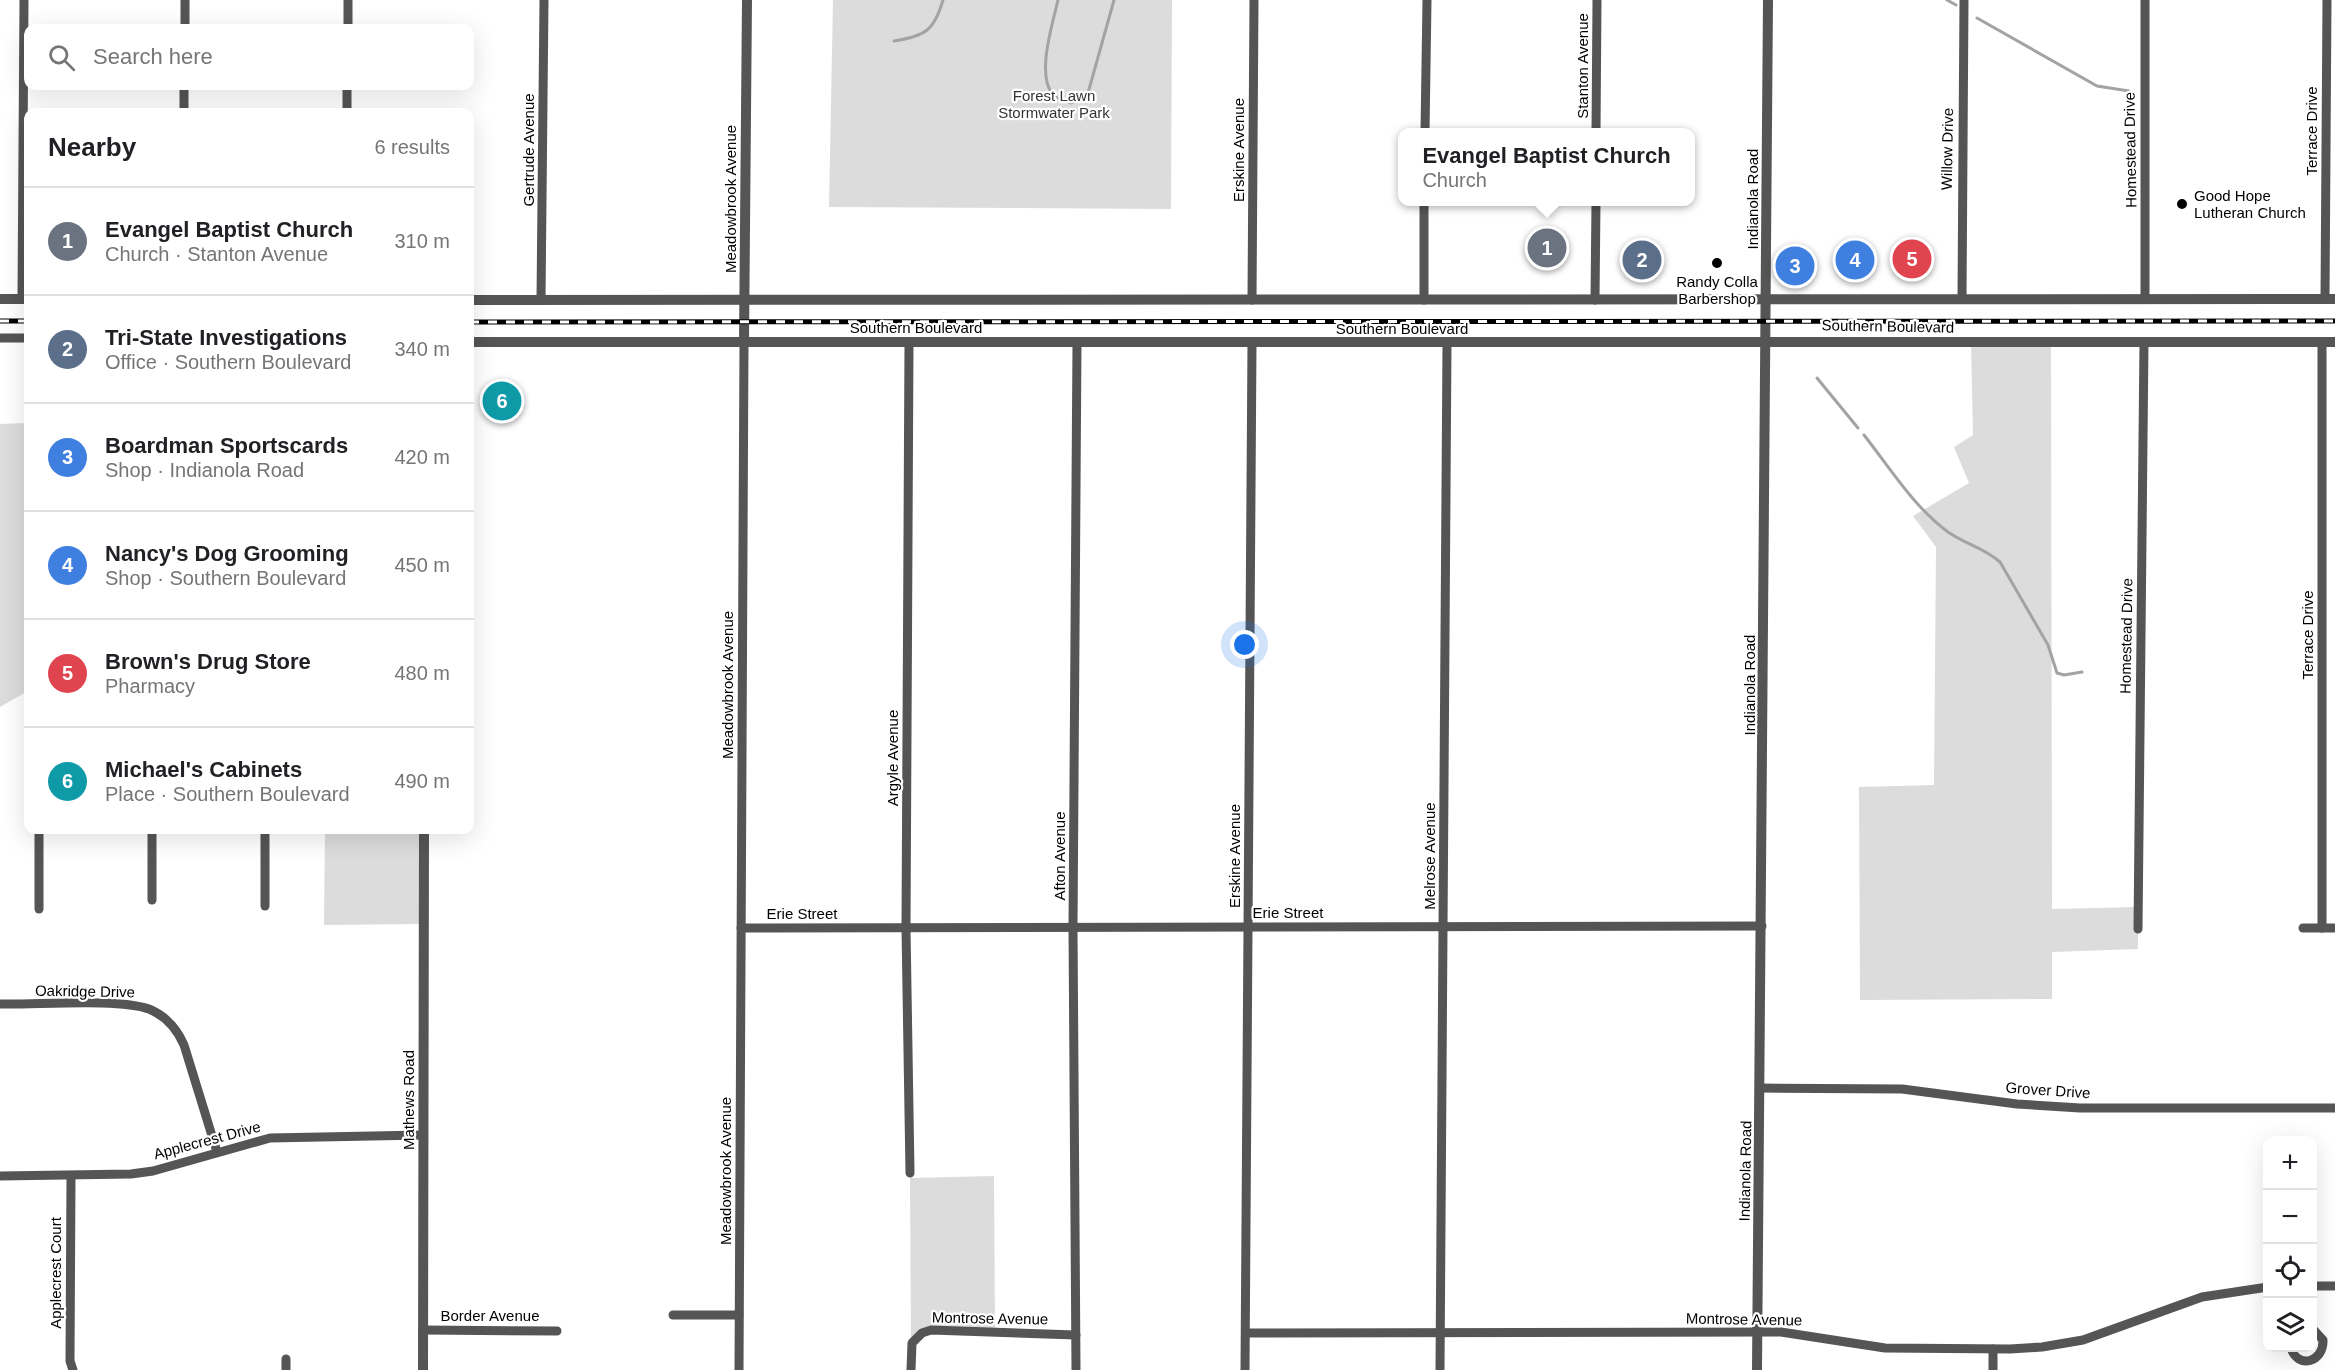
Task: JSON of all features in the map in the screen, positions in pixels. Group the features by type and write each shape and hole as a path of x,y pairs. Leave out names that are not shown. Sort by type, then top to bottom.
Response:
{"street":[{"path":"24,0 24,24"},
{"path":"185,0 185,24"},
{"path":"348,0 348,24"},
{"name":"Gertrude Avenue","path":"541,300 544,0"},
{"name":"Meadowbrook Avenue","path":"738,1370 747,0"},
{"name":"Erskine Avenue","path":"1252,300 1254,0"},
{"path":"1425,128 1427,0"},
{"name":"Stanton Avenue","path":"1596,128 1597,0"},
{"name":"Indianola Road","path":"1757,1370 1768,0"},
{"name":"Willow Drive","path":"1962,298 1964,0"},
{"name":"Homestead Drive","path":"2145,0 2145,299"},
{"name":"Terrace Drive","path":"2327,0 2330,299"},
{"path":"24,90 24,108"},
{"path":"184,90 184,108"},
{"path":"347,90 347,108"},
{"path":"1424,206 1424,300"},
{"path":"1595,300 1596,206"},
{"path":"0,299 24,299"},
{"name":"Southern Boulevard","path":"474,300 2330,299"},
{"path":"0,338 24,338"},
{"name":"Southern Boulevard","path":"474,342 1448,343 1766,340 2335,342"},
{"name":"Argyle Avenue","path":"909,342 906,928 910,1173"},
{"name":"Afton Avenue","path":"1076,1370 1073,928 1077,342"},
{"name":"Erskine Avenue","path":"1245,1370 1252,342"},
{"name":"Homestead Drive","path":"2138,929 2144,342"},
{"name":"Terrace Drive","path":"2322,342 2322,928"},
{"name":"Melrose Avenue","path":"1440,1370 1448,343"},
{"path":"39,834 39,909"},
{"path":"152,834 152,900"},
{"path":"265,834 265,906"},
{"name":"Mathews Road","path":"423,834 423,1370"},
{"name":"Erie Street","path":"741,928 1762,926"},
{"path":"2303,928 2335,928"},
{"name":"Oakridge Drive","path":"0,1005 127,1005 150,1010 162,1016 175,1029 184,1045 217,1152"},
{"name":"Grover Drive","path":"1760,1088 1902,1089 2017,1104 2080,1108 2335,1108"},
{"name":"Applecrest Drive","path":"0,1176 113,1176 153,1171 270,1138 423,1135"},
{"name":"Applecrest Court","path":"71,1176 70,1361 73,1370"},
{"path":"2317,1286 2335,1286"},
{"name":"Montrose Avenue","path":"1246,1333 1758,1332 1805,1335 1885,1348 2042,1347 2083,1340 2202,1297 2263,1288"},
{"path":"673,1315 739,1315"},
{"name":"Border Avenue","path":"423,1330 557,1331"},
{"name":"Montrose Avenue","path":"911,1370 911,1347 922,1333 931,1330 1076,1335"},
{"path":"2293,1352 2304,1362 2317,1359 2321,1354 2323,1340 2317,1333"},
{"path":"1993,1349 1993,1370"},
{"path":"286,1359 286,1370"}],"green space":[{"name":"Forest Lawn Stormwater Park","path":"833,0 1172,0 1171,209 829,207"},
{"path":"1971,342 2051,342 2052,909 2138,907 2138,949 2052,952 2052,999 1860,1000 1859,787 1934,785 1936,547 1913,516 1969,483 1954,447 1973,435"},
{"path":"24,423 24,693 0,707 0,424"},
{"path":"325,834 424,834 423,924 324,925"},
{"path":"994,1176 995,1332 931,1330 911,1347 910,1178"}],"waterway":[{"path":"894,41 913,37 927,30 936,19 943,0"},
{"path":"1058,0 1047,50 1046,76 1054,96 1071,103 1088,93 1114,0"},
{"path":"1947,0 1956,5"},
{"path":"1977,18 2097,86 2129,91"},
{"path":"1817,378 1858,428"},
{"path":"1864,435 1903,486 1935,522 1954,536 1988,553 2000,562 2048,645 2057,673 2064,675 2082,672"}],"railway":[{"path":"0,321 24,321"},
{"path":"474,322 2335,321"}],"place":[{"name":"Good Hope Lutheran Church","path":"2182,204"},
{"name":"Evangel Baptist Church","path":"1547,248"},
{"name":"Brown's Drug Store","path":"1912,259"},
{"name":"Tri-State Investigations","path":"1642,260"},
{"name":"Nancy's Dog Grooming","path":"1855,260"},
{"name":"Randy Colla Barbershop","path":"1717,263"},
{"name":"Boardman Sportscards","path":"1795,266"},
{"name":"Michael's Cabinets","path":"502,401"}]}
